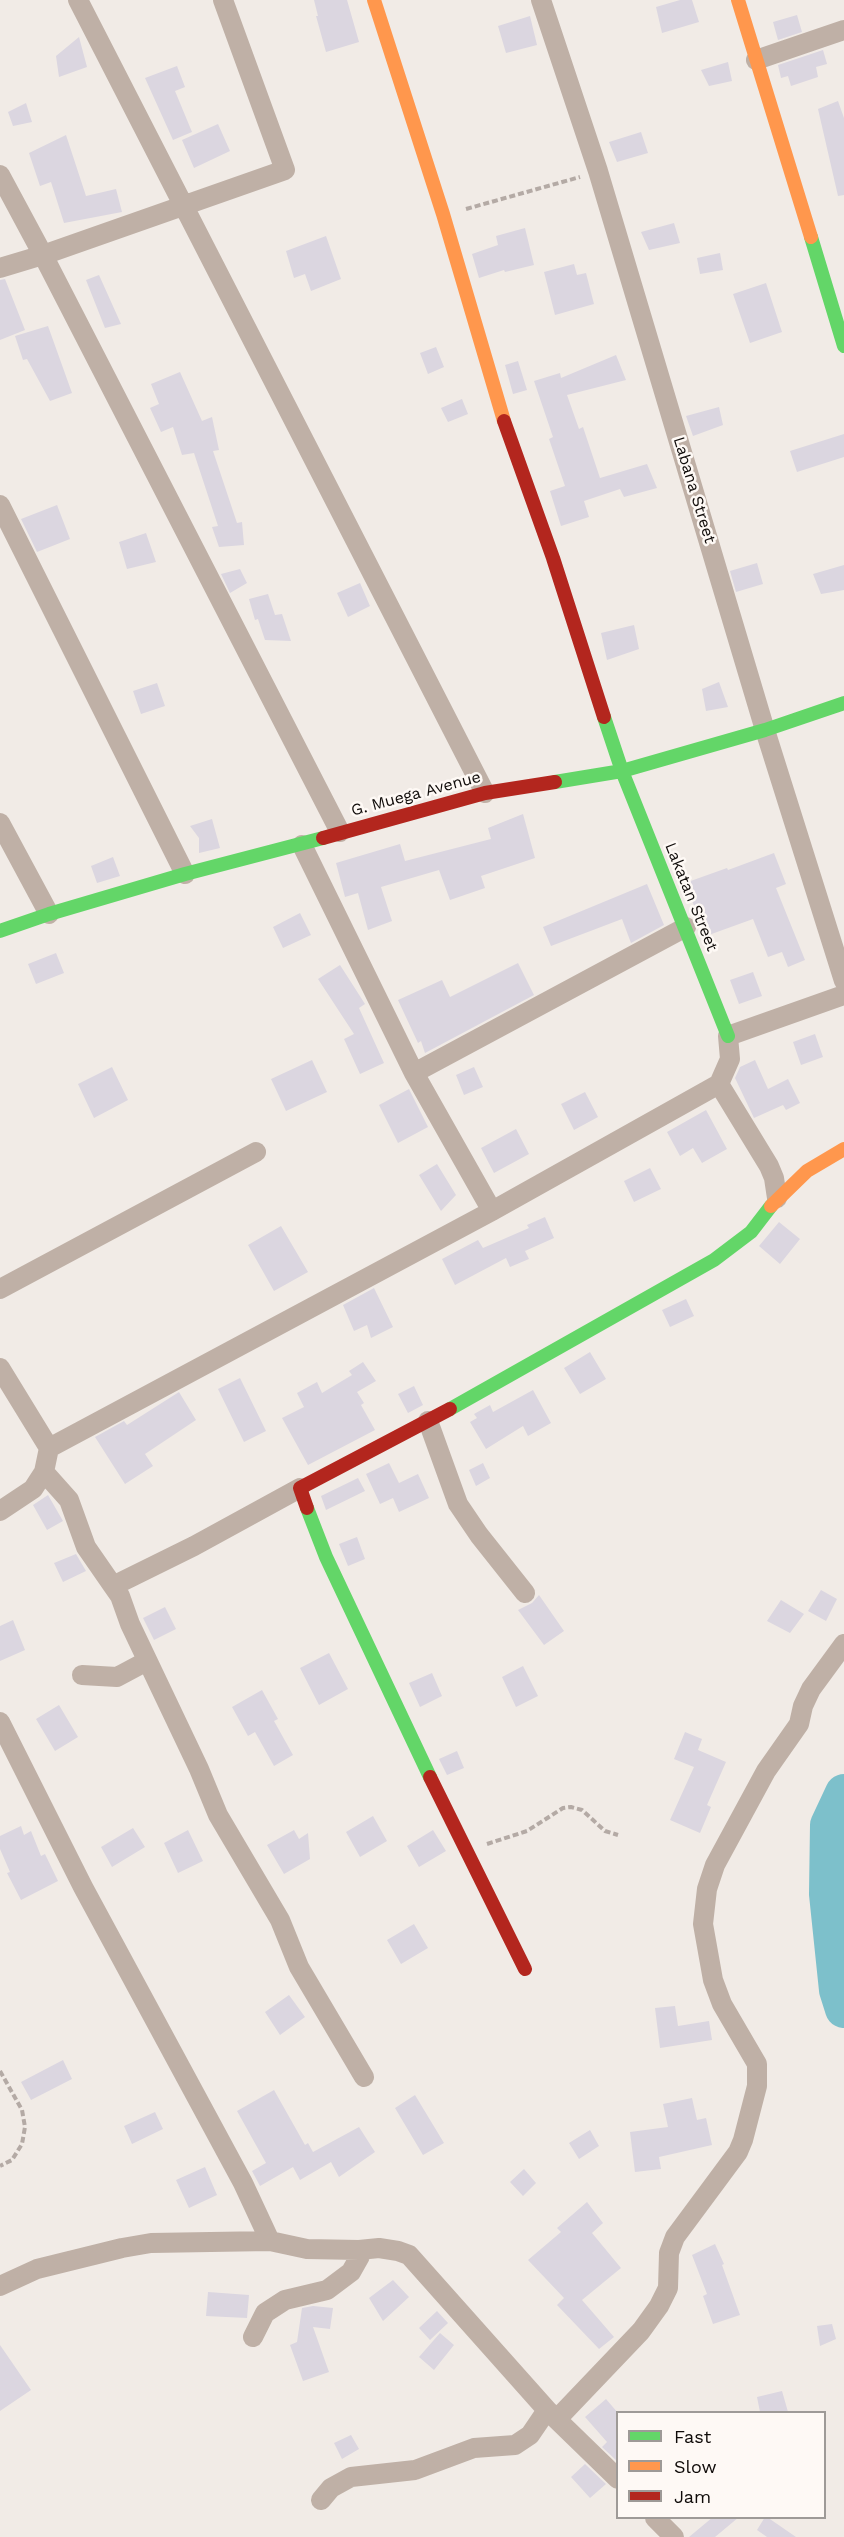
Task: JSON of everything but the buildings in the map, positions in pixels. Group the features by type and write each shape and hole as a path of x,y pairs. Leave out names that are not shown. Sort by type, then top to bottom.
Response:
{"street":[{"path":"78,0 485,793"},
{"path":"0,268 285,170 223,0"},
{"name":"Lakatan Street","path":"374,0 442,214 503,418 553,558 622,771 728,1036"},
{"name":"Labana Street","path":"541,0 598,171 765,730 844,981"},
{"path":"738,0 756,60 836,294 844,346"},
{"path":"756,60 844,30"},
{"path":"0,175 340,831"},
{"path":"0,505 185,874"},
{"name":"G. Muega Avenue","path":"0,931 49,914 185,874 485,793 622,771 765,730 844,702"},
{"path":"0,823 49,914"},
{"path":"302,844 414,1073 492,1211"},
{"path":"414,1073 686,927"},
{"path":"49,1448 492,1211 719,1084 730,1059 728,1036 844,995"},
{"path":"719,1084 769,1166 774,1178 777,1198"},
{"path":"113,1586 187,1550 428,1420 714,1260 751,1232 777,1198 807,1171 844,1149"},
{"path":"0,1289 256,1152"},
{"path":"0,1368 49,1448 44,1473 33,1490 0,1511"},
{"path":"428,1420 458,1503 479,1535 525,1593"},
{"path":"44,1473 69,1500 86,1547 120,1596 147,1661 218,1815 280,1920 299,1966 364,2077"},
{"path":"300,1488 326,1557 465,1851 525,1969"},
{"path":"321,2500 330,2488 351,2477 415,2470 474,2448 515,2445 530,2435 641,2331 659,2307 668,2288 669,2253 675,2236 738,2152 757,2086 757,2064 722,2004 713,1980 703,1924 707,1889 715,1864 765,1771 800,1724 803,1706 811,1689 844,1644"},
{"path":"82,1675 117,1677 147,1661"},
{"path":"0,1722 84,1887 243,2182 270,2241"},
{"path":"0,2286 37,2269 122,2248 186,2241 270,2241 307,2249 379,2248 409,2255 552,2414 616,2477"},
{"path":"253,2337 265,2313 285,2300 327,2290 351,2272 360,2256 359,2250"},
{"path":"657,2519 674,2537"}],"path":[{"path":"442,214 488,204 598,171"},
{"path":"465,1851 526,1832 563,1808 571,1807 582,1810 604,1831 618,1835"},
{"path":"0,2071 22,2110 25,2127 22,2145 12,2160 0,2166"}],"waterway":[{"path":"844,1793 829,1825 828,1894 838,1990 844,2009"}],"traffic: fast":[{"path":"811,237 844,346"},
{"path":"555,782 622,771 765,730 844,703"},
{"path":"604,717 622,771 728,1036"},
{"path":"0,931 49,914 185,874 323,838"},
{"path":"450,1409 714,1260 751,1232 771,1206"},
{"path":"307,1508 326,1557 430,1777"}],"traffic: slow":[{"path":"374,0 443,214 504,421"},
{"path":"738,0 811,237"},
{"path":"771,1206 807,1171 844,1149"}],"traffic: jam":[{"path":"504,421 553,558 604,717"},
{"path":"323,838 485,793 555,782"},
{"path":"307,1508 300,1488 450,1409"},
{"path":"430,1777 525,1969"}]}
